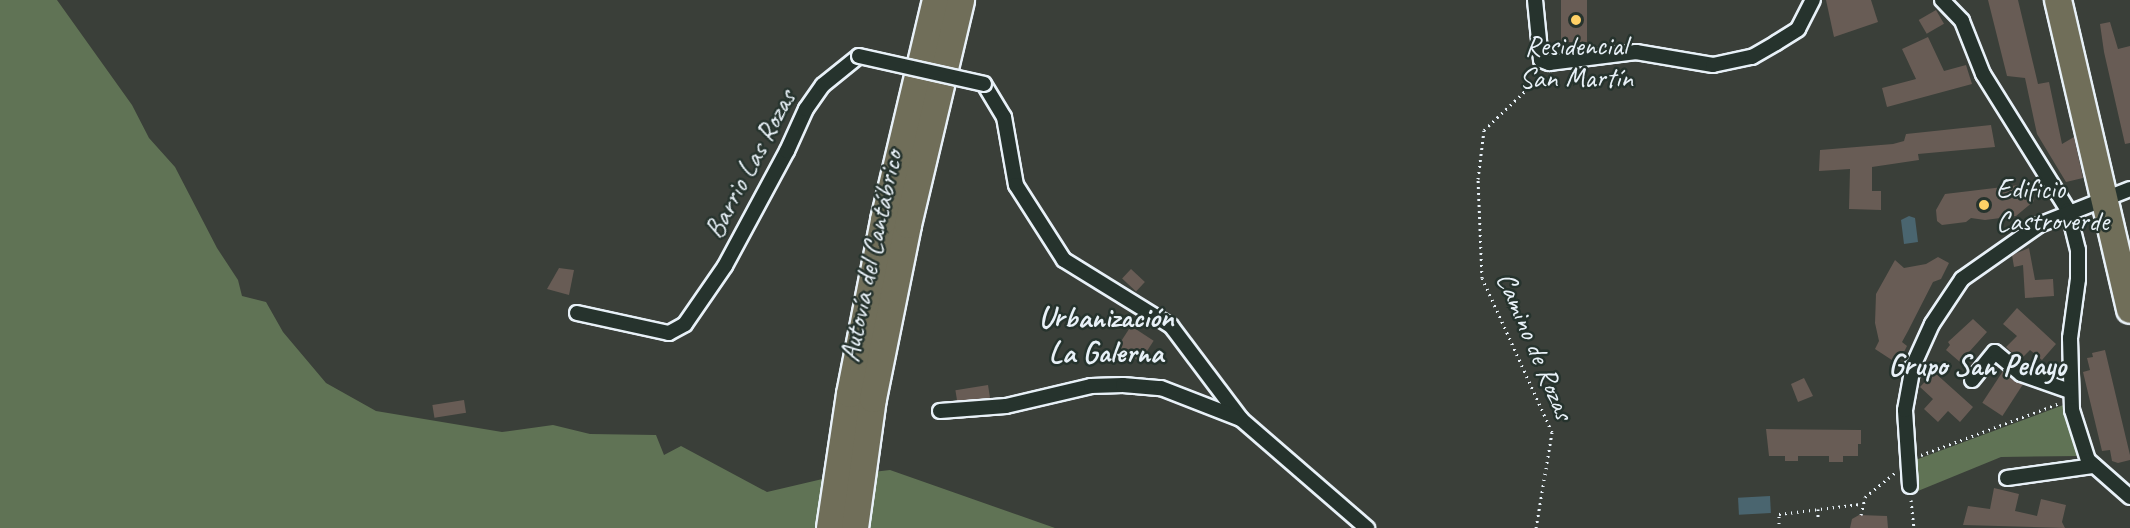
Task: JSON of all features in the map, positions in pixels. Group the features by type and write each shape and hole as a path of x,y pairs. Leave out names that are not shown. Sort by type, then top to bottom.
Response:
{"highway":[{"name":"Autovía del Cantábrico","path":"830,528 850,394 884,220 936,0"},
{"name":"Autovía del Cantábrico","path":"855,528 873,399 908,225 961,0"},
{"path":"2058,0 2130,310"}],"street":[{"path":"1535,0 1541,60 1549,63 1636,52 1713,65 1752,57 1798,28 1813,0"},
{"path":"1942,0 1962,21 1983,74 2068,210 2078,250 2078,279 2070,338 2071,396 2079,438 2097,470 2130,497"},
{"name":"Barrio Las Rozas","path":"577,313 669,333 685,324 725,266 806,109 823,85 859,56 984,84 1004,117 1016,185 1064,260 1170,326 1240,419 1366,528"},
{"path":"1910,486 1905,410 1913,366 1943,306 1962,279 2039,225 2068,210 2130,189"},
{"path":"1972,380 1995,352 2021,374 2071,396"},
{"name":"Barrio Las Rozas","path":"940,411 1006,406 1091,386 1123,385 1161,388 1240,419"},
{"path":"2007,478 2097,470"}],"path":[{"name":"Camino de Rozas","path":"1536,528 1552,432 1482,278 1478,178 1484,130 1539,80 1549,63"},
{"path":"1779,524 1779,514 1860,504 1881,480 1908,465 2071,396"},
{"path":"1910,486 1914,528"},
{"path":"1860,504 1861,515"},
{"path":"1818,509 1818,520"}],"green space":[{"path":"0,0 57,0 132,105 149,138 175,167 217,248 238,280 242,296 266,302 283,332 326,383 376,411 502,432 553,425 590,434 656,435 664,455 681,446 767,492 831,477 890,470 1055,528 0,528"},
{"path":"2066,404 2079,456 2001,457 1913,493 1910,462"}],"water":[{"path":"1909,216 1915,218 1918,242 1904,244 1901,220"},
{"path":"1770,496 1771,513 1739,515 1738,498"}],"building":[{"name":"Residencial San Martín","path":"1561,0 1587,0 1587,42 1561,42"},
{"path":"1826,0 1871,0 1878,22 1834,37"},
{"path":"1988,0 2018,0 2038,84 2049,82 2062,144 2074,137 2083,178 2066,182 2037,134 2025,78 2007,76"},
{"path":"1936,10 1944,24 1927,34 1919,20"},
{"path":"2110,22 2118,49 2130,46 2130,143 2125,144 2100,24"},
{"path":"1928,37 1944,71 1966,65 1972,84 1887,107 1882,88 1916,79 1902,49"},
{"path":"1991,125 1995,147 1918,154 1919,160 1872,167 1872,191 1881,191 1881,210 1849,209 1850,169 1819,171 1820,150 1893,144 1904,141 1906,134"},
{"name":"Edificio Castroverde","path":"2028,184 2034,201 2016,216 1985,220 1971,218 1966,222 1942,225 1937,221 1936,210 1945,194"},
{"path":"2029,248 2035,280 2053,279 2054,296 2025,298 2023,265 2014,267 2012,255"},
{"path":"1938,257 1949,263 1941,279 1933,282 1902,342 1907,346 1898,364 1875,349 1879,341 1875,323 1876,294 1895,260 1904,268 1926,264"},
{"path":"559,268 574,270 569,295 547,289"},
{"path":"1131,269 1145,282 1136,291 1122,279"},
{"path":"2017,308 2056,344 2042,360 2030,350 2020,360 2006,347 2017,336 2003,324"},
{"path":"1973,319 1987,332 1960,362 1946,350 1950,345 1948,342"},
{"path":"1131,326 1154,341 1140,362 1117,347"},
{"path":"2105,350 2130,455 2130,460 2118,463 2112,461 2110,450 2102,451 2083,372 2090,370 2087,358 2093,357 2092,353"},
{"path":"2003,371 2023,384 2002,416 1982,403"},
{"path":"1934,372 1973,407 1960,422 1948,411 1938,422 1924,409 1933,399 1920,387"},
{"path":"1804,378 1813,396 1798,402 1791,384"},
{"path":"988,385 990,398 957,403 955,390"},
{"path":"464,400 466,413 434,418 432,405"},
{"path":"1766,429 1861,430 1861,444 1858,444 1858,456 1843,456 1843,462 1829,462 1829,456 1798,456 1798,461 1785,461 1785,456 1769,456"},
{"path":"1994,488 2019,494 2015,511 2037,516 2041,499 2066,505 2062,522 2065,528 1963,525 1968,506 1990,509"},
{"path":"1859,515 1887,516 1888,528 1850,528 1852,519"}],"place":[{"name":"Residencial San Martín","path":"1576,20"},
{"name":"Edificio Castroverde","path":"1984,205"}],"district":[{"name":"Urbanización La Galerna","path":"1106,334"},
{"name":"Grupo San Pelayo","path":"1977,365"}]}
